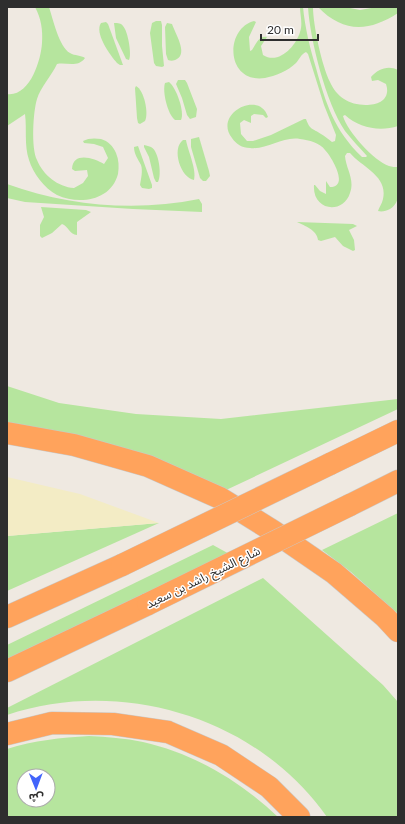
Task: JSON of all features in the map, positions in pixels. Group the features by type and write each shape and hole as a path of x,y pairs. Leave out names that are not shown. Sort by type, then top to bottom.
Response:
{"highway":[{"path":"7,617 122,565 398,432"},
{"path":"7,433 74,445 148,466 220,498 273,531 334,573 385,616 398,631"},
{"name":"شارع الشيخ راشد بن سعيد","path":"7,671 148,604 398,481"},
{"path":"7,734 52,723 113,724 168,732 221,755 269,787 299,817"}],"green space":[{"path":"35,7 49,7 57,32 66,50 74,55 85,58 79,63 75,64 57,64 41,90 37,99 34,121 33,139 35,154 43,171 47,175 57,183 74,188 83,183 88,176 87,170 75,171 72,169 73,163 76,160 80,158 90,158 104,164 108,158 103,147 84,143 83,141 96,138 108,142 117,156 118,174 109,190 93,198 75,200 52,192 36,175 29,160 25,114 7,126 7,94 22,90 28,84 37,67 39,59 42,43 42,29 39,15"},
{"path":"300,7 303,7 310,45 332,116 344,137 362,157 367,156 345,131 331,104 325,88 312,36 308,7 313,7 316,34 327,75 331,85 344,99 350,102 366,105 380,102 385,98 387,92 386,84 378,80 372,81 371,77 383,69 391,68 398,70 398,126 384,129 370,128 357,123 345,115 343,116 355,137 369,152 383,163 398,167 399,190 397,201 394,206 388,210 378,211 383,199 384,191 378,178 350,153 347,153 345,156 351,179 350,193 341,205 329,207 323,205 318,200 315,194 314,185 326,194 326,181 330,187 336,186 339,177 331,158 320,145 307,140 287,139 263,147 247,148 235,142 228,129 228,121 233,113 248,105 256,105 263,109 268,117 266,118 263,115 254,114 251,116 251,123 244,120 240,123 241,134 247,141 253,141 271,135 306,119 312,128 332,142 335,141 336,135 324,105 308,54 306,52 296,63 285,71 265,78 252,78 243,73 236,65 234,44 238,34 244,26 254,21 256,22 249,37 250,51 262,37 267,37 261,46 263,55 275,58 281,56 291,48 295,43 301,29"},
{"path":"318,7 345,7 360,10 377,7 398,7 398,13 377,24 356,27 337,22 327,16"},
{"path":"161,21 162,25 164,66 162,67 156,66 154,63 150,33 152,23"},
{"path":"106,22 123,65 117,63 101,38 99,27 101,23"},
{"path":"114,23 121,24 125,29 130,48 129,60 126,59 116,38"},
{"path":"167,23 172,24 181,48 180,56 171,61 168,60 166,54 165,27"},
{"path":"178,80 185,80 187,83 197,109 196,117 190,119 187,115 176,84"},
{"path":"169,82 174,89 181,106 181,120 175,120 168,108 164,87 165,83"},
{"path":"136,86 141,92 146,107 145,121 140,124 138,123 137,118"},
{"path":"199,137 210,176 206,181 203,181 200,178 191,147 191,139"},
{"path":"183,140 186,140 192,160 195,176 194,180 185,174 179,163 179,144"},
{"path":"144,145 154,149 158,158 160,174 158,182 156,182 154,178 149,157"},
{"path":"138,146 152,185 152,188 149,189 142,188 140,185 142,167 134,150 134,147"},
{"path":"7,184 54,197 102,205 151,205 199,199 202,204 202,212 25,202 7,198"},
{"path":"41,207 86,210 91,212 77,222 77,235 73,234 62,224 52,233 42,238 40,236 40,225 44,217"},
{"path":"297,222 353,224 357,226 349,230 354,240 355,250 353,251 343,246 335,237 321,241 318,240 313,231"},
{"path":"7,386 59,403 136,414 221,419 398,399 398,409 224,491 7,424"},
{"path":"398,513 398,614 351,572 322,550"},
{"path":"159,523 7,591 7,536"},
{"path":"213,545 233,556 7,666 7,645"},
{"path":"263,578 383,685 398,702 398,817 327,817 298,782 264,754 225,731 184,714 140,704 95,701 51,704 7,715 7,708"},
{"path":"89,736 102,737 143,742 162,747 216,770 248,792 278,817 7,817 7,749 37,741"}],"sand":[{"path":"7,477 80,494 159,523 7,536"}]}
